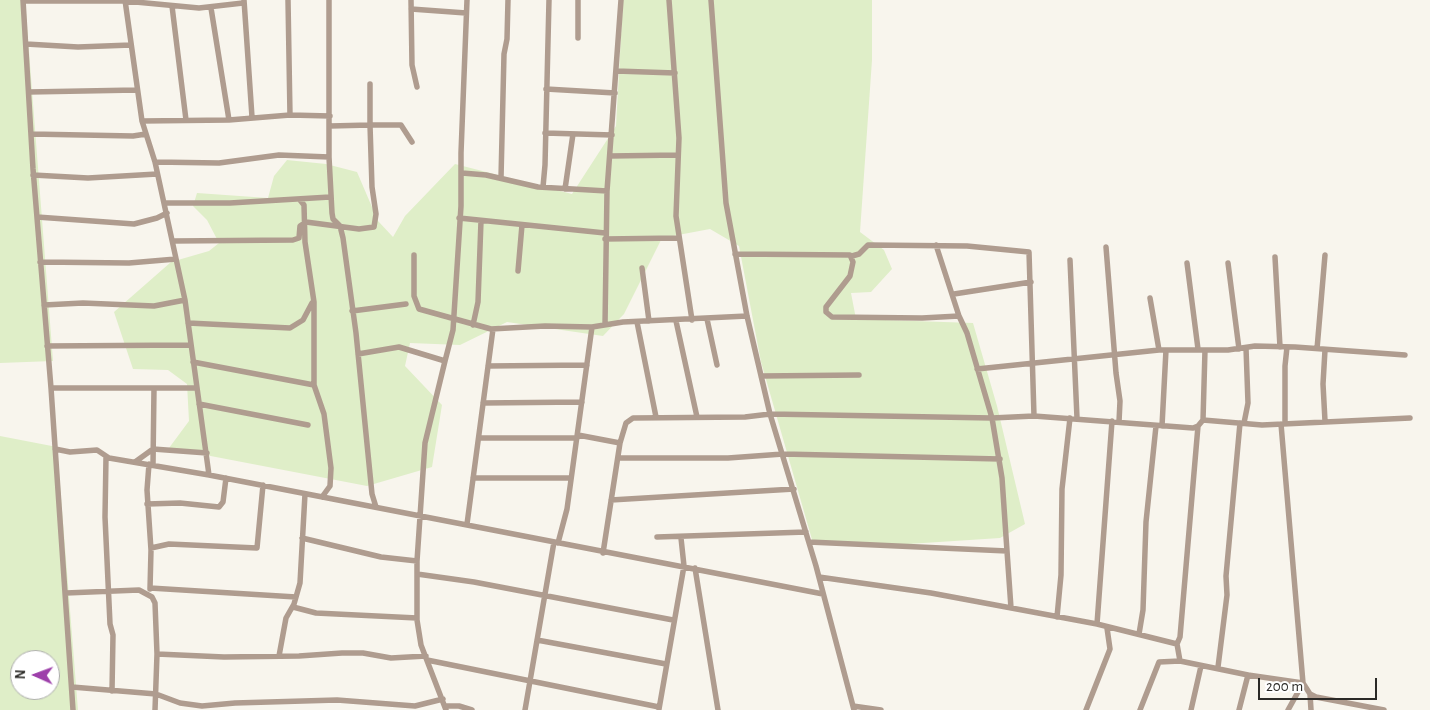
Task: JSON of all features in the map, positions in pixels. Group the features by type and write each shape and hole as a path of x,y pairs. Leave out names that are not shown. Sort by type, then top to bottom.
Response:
{"street":[{"path":"73,710 51,388 33,175 23,0 125,1 211,8 243,2 252,117"},
{"path":"288,0 290,115"},
{"path":"329,0 330,126 328,157 330,197 333,219 340,226 358,354 372,494 376,508"},
{"path":"411,0 412,65 417,87"},
{"path":"444,705 421,645 417,618 417,561 426,435 454,319 462,173 461,153 467,0"},
{"path":"502,178 504,54 507,39 508,0"},
{"path":"543,188 549,0"},
{"path":"578,0 578,38"},
{"path":"605,325 607,192 621,0"},
{"path":"669,0 675,73 678,155 676,216 692,320"},
{"path":"711,0 726,204 770,414 794,489 854,708 881,710"},
{"path":"125,1 142,121 167,213 185,300 209,475"},
{"path":"172,6 186,120"},
{"path":"211,8 229,120"},
{"path":"411,10 466,13"},
{"path":"26,44 78,47 131,45"},
{"path":"616,70 675,73"},
{"path":"173,242 293,240 299,238 300,226 306,222 372,229 376,224 370,125 370,84"},
{"path":"546,89 615,93"},
{"path":"28,92 137,90"},
{"path":"142,121 229,120 290,115 330,116"},
{"path":"330,126 400,125 412,142"},
{"path":"545,133 612,135"},
{"path":"31,134 133,136 146,134"},
{"path":"565,189 573,134"},
{"path":"154,162 219,163 279,155 328,157"},
{"path":"610,156 678,155"},
{"path":"462,173 486,175 543,188 607,192"},
{"path":"33,175 88,178 157,174"},
{"path":"164,203 230,203 330,197"},
{"path":"300,200 304,205 306,222 305,242 314,302 314,385 324,414 331,468 330,486 322,497"},
{"path":"37,217 134,224 152,220 167,213"},
{"path":"459,218 605,236 678,238"},
{"path":"473,325 478,302 481,220"},
{"path":"518,271 522,225"},
{"path":"735,254 802,253 852,256 859,254 868,245 936,245 1029,252 1034,416"},
{"path":"936,245 954,294 959,316 992,418 1000,459 1011,608"},
{"path":"1106,247 1120,401 1119,422"},
{"path":"414,255 414,296 417,306 424,311 493,329 530,326 592,327 649,321 748,316"},
{"path":"1318,349 1325,255"},
{"path":"852,256 850,276 826,307 829,315 922,318 959,316"},
{"path":"1275,257 1280,346"},
{"path":"40,262 129,263 176,259"},
{"path":"1057,617 1061,575 1062,489 1074,418 1070,260"},
{"path":"603,552 620,443 624,428 629,419 770,414 992,418 1034,416 1159,426 1193,428 1198,426 1203,420 1202,350 1187,263"},
{"path":"1218,667 1227,595 1226,576 1242,423 1248,403 1242,348 1228,263"},
{"path":"642,268 649,321"},
{"path":"954,294 1031,282"},
{"path":"1139,634 1143,610 1146,522 1159,426 1162,350 1150,298"},
{"path":"44,305 83,303 154,306 185,300"},
{"path":"188,323 290,328 303,320 314,302"},
{"path":"352,311 406,304"},
{"path":"707,319 717,365"},
{"path":"676,321 697,417"},
{"path":"637,322 656,417"},
{"path":"525,710 544,597 571,478 592,327"},
{"path":"467,524 493,329"},
{"path":"47,346 190,345"},
{"path":"977,369 1162,350 1280,346 1405,355"},
{"path":"358,354 399,347 445,361"},
{"path":"1287,347 1283,424 1303,683 1310,694 1311,710"},
{"path":"1325,421 1323,384 1326,350"},
{"path":"192,362 314,385"},
{"path":"488,366 587,366"},
{"path":"761,376 859,374"},
{"path":"51,388 196,388"},
{"path":"154,388 153,449 147,504 150,591 155,603 157,654 155,710"},
{"path":"483,403 582,402"},
{"path":"199,404 308,424"},
{"path":"1203,420 1283,424 1410,418"},
{"path":"1097,624 1112,421"},
{"path":"1180,661 1177,644 1180,637 1198,426"},
{"path":"479,438 577,436 620,443"},
{"path":"55,449 70,452 94,450 106,457 263,485 823,594"},
{"path":"135,462 153,449 207,454"},
{"path":"618,458 728,458 783,454 1000,459"},
{"path":"106,457 105,517 110,591 110,624 113,635 112,690"},
{"path":"147,504 180,503 219,507 223,502 226,478"},
{"path":"473,478 571,478"},
{"path":"150,548 168,544 257,548 263,485"},
{"path":"611,500 794,489"},
{"path":"279,656 286,618 300,583 305,494"},
{"path":"364,505 372,494"},
{"path":"657,537 681,538 806,532"},
{"path":"302,538 381,557 417,561"},
{"path":"157,654 224,657 364,653 391,658 427,658 530,682 659,708 684,566 681,538"},
{"path":"809,542 1007,551"},
{"path":"694,568 718,710"},
{"path":"417,574 474,582 544,597 673,620"},
{"path":"819,577 931,593 1097,624 1177,644"},
{"path":"66,593 139,590 296,597"},
{"path":"292,607 316,613 417,618"},
{"path":"1086,710 1110,649 1107,628"},
{"path":"536,640 666,664"},
{"path":"1140,710 1159,662 1180,661 1201,666 1218,667 1248,675 1303,683"},
{"path":"1191,710 1201,666"},
{"path":"1239,710 1248,675"},
{"path":"1288,710 1303,683"},
{"path":"72,688 156,694 180,703 202,706 235,703 337,700 415,706 460,706 472,710"},
{"path":"1310,694 1316,697 1384,710"}],"green space":[{"path":"0,0 25,0 53,361 0,363"},
{"path":"623,0 872,0 872,60 860,232 884,250 892,269 871,292 851,293 856,319 973,323 997,406 1025,524 1000,538 893,545 813,543 761,362 739,246 710,229 662,238 624,314 603,336 507,322 460,345 410,343 405,366 442,405 432,467 367,486 169,448 189,421 187,384 168,370 133,369 114,312 171,262 209,251 219,243 207,220 193,206 197,193 268,198 274,176 287,160 326,164 357,172 378,221 393,237 405,216 455,164 572,194 616,126"},
{"path":"0,436 57,447 78,710 0,710"}]}
